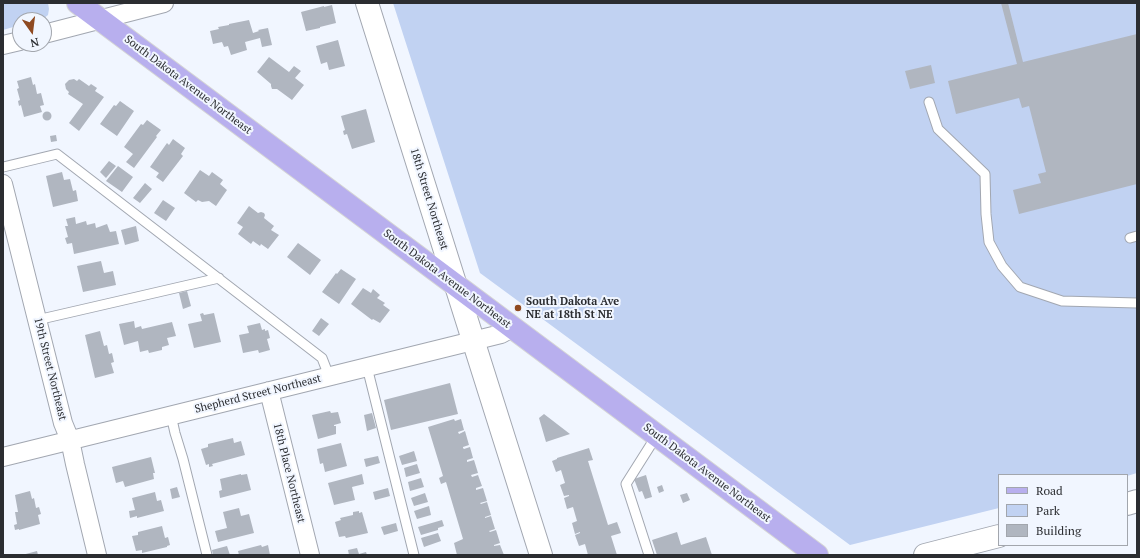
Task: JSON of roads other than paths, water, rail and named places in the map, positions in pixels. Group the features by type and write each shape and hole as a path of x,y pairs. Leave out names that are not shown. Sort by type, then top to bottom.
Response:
{"main road":[{"name":"South Dakota Avenue Northeast","path":"78,3 817,555"}],"street":[{"path":"52,32 164,3"},
{"name":"18th Street Northeast","path":"367,3 540,555"},
{"name":"19th Street Northeast","path":"3,184 63,423 70,440 97,555"},
{"name":"Shepherd Street Northeast","path":"3,456 474,341 501,334 512,328"},
{"name":"18th Place Northeast","path":"269,391 310,555"},
{"path":"925,555 998,536"}],"lane":[{"path":"929,102 938,129 985,174 986,214 989,242 1002,266 1020,287 1062,301 1137,303"},
{"path":"3,167 57,154 322,358 329,376"},
{"path":"37,320 219,278"},
{"path":"367,367 414,555"},
{"path":"172,415 175,433 207,555"},
{"path":"649,555 626,484 657,436"}],"place":[{"name":"South Dakota Ave NE at 18th St NE","path":"518,308"}]}
